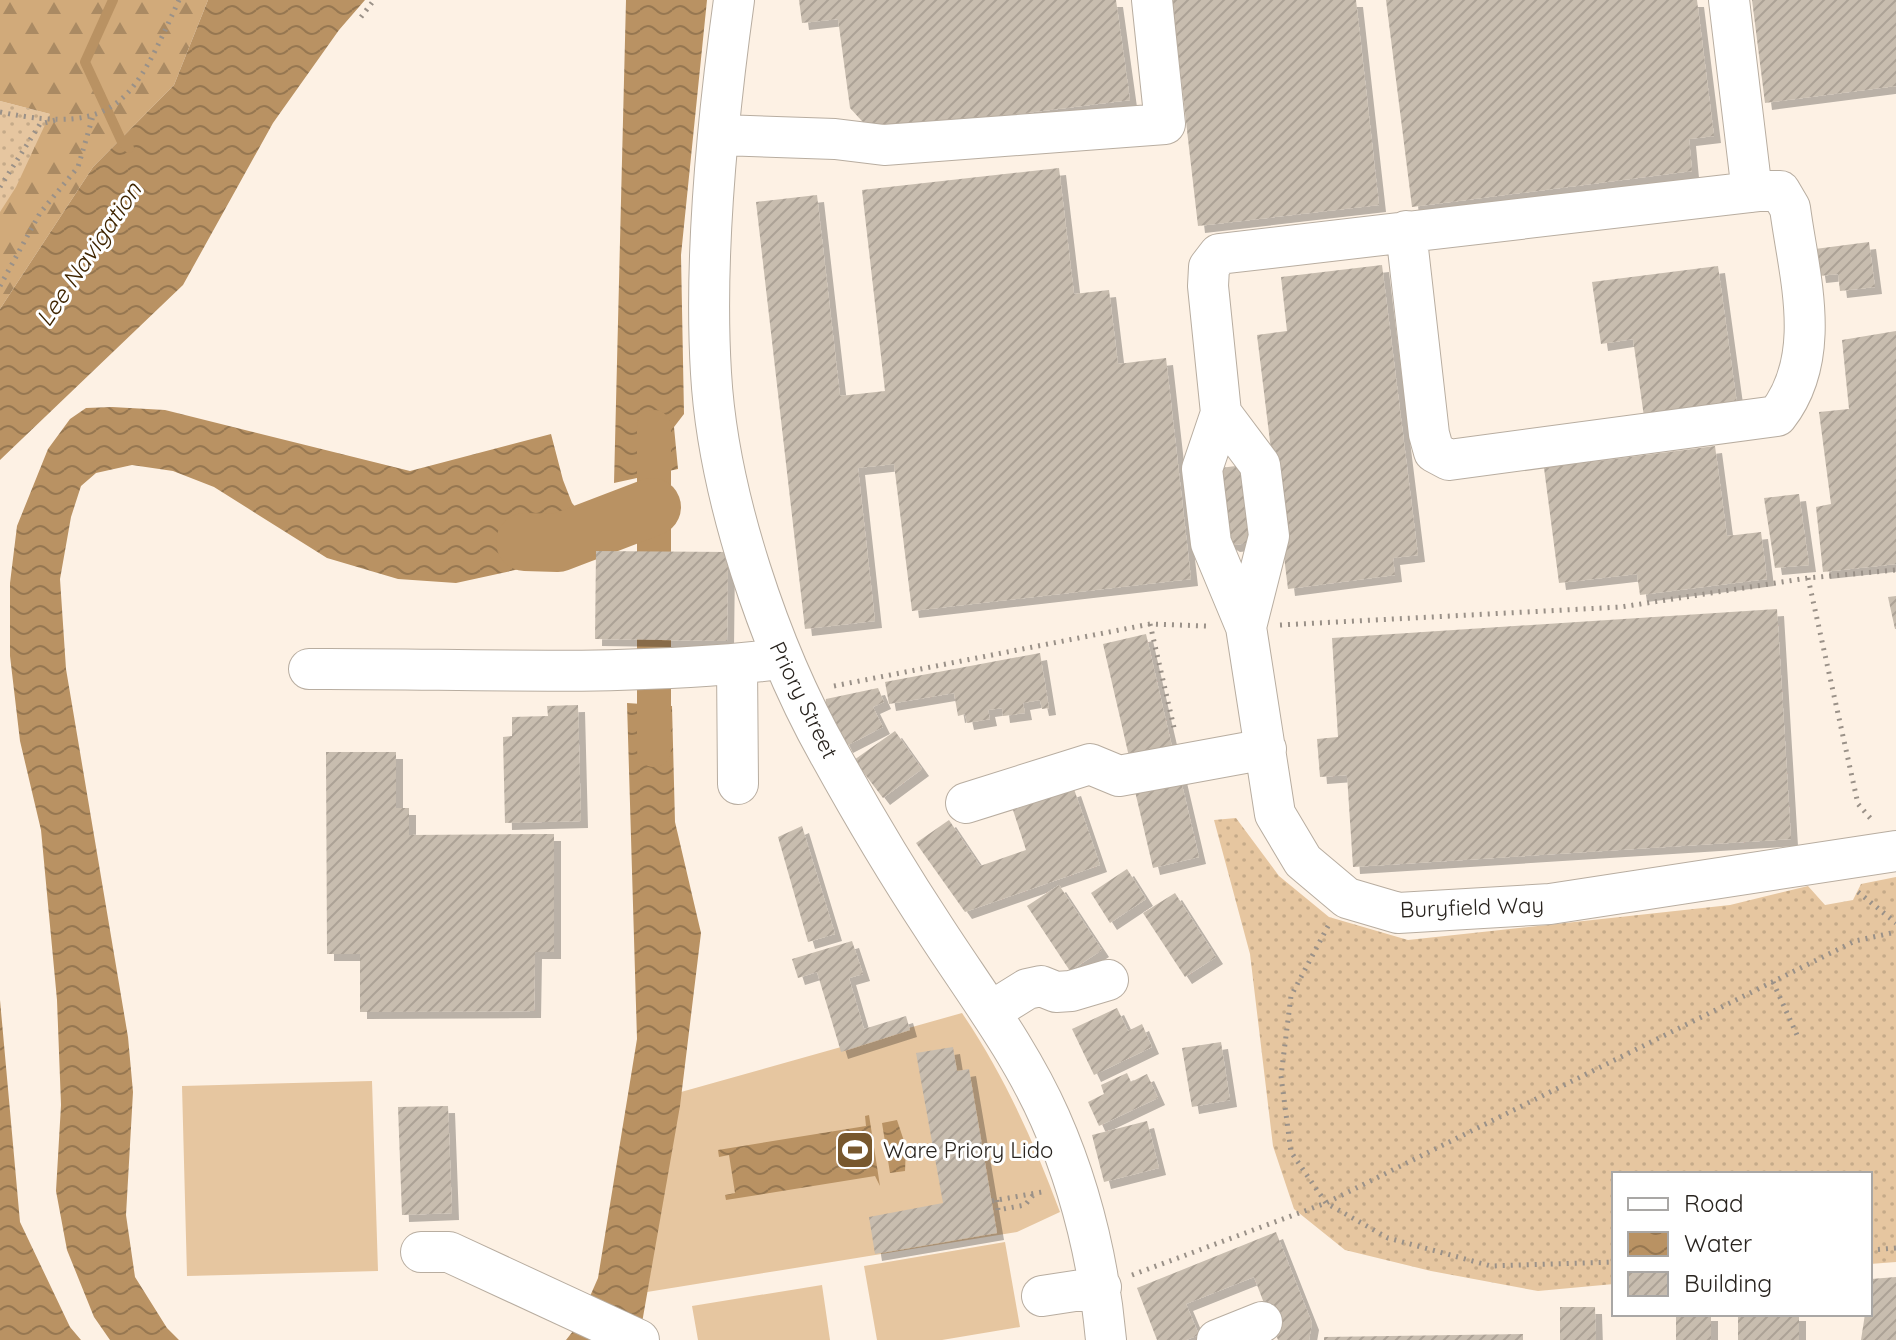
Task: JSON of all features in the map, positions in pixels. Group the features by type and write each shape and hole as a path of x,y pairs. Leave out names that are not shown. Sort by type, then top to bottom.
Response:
{"street":[{"name":"Priory Street","path":"734,0 721,135 711,296 711,372 717,429 727,478 781,659 829,754 990,1012 1050,1118 1075,1187 1101,1287 1106,1340"},
{"path":"721,135 835,139 884,145 1165,124 1152,0"},
{"path":"1729,0 1752,192"},
{"path":"1246,627 1211,543 1202,469 1221,413 1208,286 1209,267 1219,254 1406,231 1752,192 1780,191 1790,208 1807,337 1788,402 1777,416 1449,460 1434,452 1429,434 1406,231"},
{"path":"1221,413 1260,465 1269,536 1246,627"},
{"name":"Buryfield Way","path":"1246,627 1275,814 1303,861 1347,898 1398,913 1550,904 1896,851"},
{"path":"309,669 698,669 781,659"},
{"path":"737,664 738,784"},
{"path":"966,803 1090,764 1119,776 1266,749"},
{"path":"990,1012 1027,989 1041,986 1056,992 1071,991 1108,980"},
{"path":"421,1252 449,1252 639,1340"},
{"path":"1042,1296 1101,1287"},
{"path":"1217,1340 1262,1322"}],"path":[{"path":"0,112 30,118 95,116 121,102 137,85 179,0"},
{"path":"361,17 374,0"},
{"path":"0,286 40,213 78,167 95,116"},
{"path":"0,187 40,124 66,118"},
{"path":"801,698 824,688 1150,624 1246,627 1621,607 1808,578 1896,570"},
{"path":"1808,578 1858,804"},
{"path":"1347,898 1319,939 1291,996 1281,1076 1291,1152 1326,1203 1388,1238 1491,1266 1612,1262"},
{"path":"1101,1287 1326,1203 1855,941 1896,932"},
{"path":"1773,982 1797,1035"},
{"path":"1009,1198 994,1200 998,1210 1025,1205 1035,1194"},
{"path":"1872,1250 1896,1248"}],"shaded area":[{"path":"0,101 50,114 0,309"},
{"path":"1236,818 1279,876 1329,917 1408,940 1730,905 1808,886 1825,905 1853,900 1861,884 1896,877 1896,1262 1872,1264 1872,1172 1612,1172 1612,1284 1538,1291 1431,1271 1345,1250 1294,1209 1273,1146 1250,954 1214,820"},
{"name":"Ware Priory Lido","path":"962,1013 1017,1110 1060,1212 1017,1232 647,1292 681,1092"},
{"path":"372,1081 378,1271 187,1276 182,1086"},
{"path":"1005,1242 1020,1327 942,1340 877,1340 864,1266"},
{"path":"822,1285 830,1340 698,1340 692,1306"}],"green space":[{"path":"0,0 208,0 174,85 93,167 0,309 0,212 16,187 50,114 0,101"}],"water":[{"name":"Lee Navigation","path":"208,0 365,0 339,30 273,123 183,285 0,460 0,309 93,167 174,85"},
{"path":"626,0 707,0 681,255 684,414 674,427 678,469 614,483"},
{"path":"86,408 165,410 410,471 551,434 572,503 583,516 599,518 600,535 569,555 456,583 398,579 327,558 214,487 173,471 132,465 96,473 81,486 71,517 60,579 66,669 128,1037 133,1092 126,1215 135,1277 167,1328 179,1340 110,1340 94,1317 67,1250 56,1191 61,1105 57,1000 41,830 20,741 10,656 10,583 17,526 48,449 70,419"},
{"path":"627,703 672,706 675,822 701,933 680,1106 639,1340 566,1340 577,1326 598,1278 637,1039"},
{"path":"0,1000 20,1222 70,1327 81,1340 0,1340"},
{"path":"869,1115 880,1186 875,1176 726,1200 725,1195 735,1193 729,1155 719,1157 718,1150 866,1126 865,1116"},
{"path":"897,1120 906,1147 905,1171 890,1173 882,1123"}],"building":[{"path":"799,0 1116,0 1130,100 872,132 850,108 838,19 802,23"},
{"path":"1172,0 1356,0 1379,205 1198,226"},
{"path":"1386,0 1697,0 1714,136 1689,139 1692,171 1412,207"},
{"path":"1752,0 1896,0 1896,86 1765,103"},
{"path":"1059,168 1074,294 1109,290 1118,364 1166,358 1191,579 912,611 894,464 858,468 875,621 805,629 756,202 817,195 840,396 885,391 862,190"},
{"path":"1869,242 1875,287 1840,291 1838,274 1819,276 1815,249"},
{"path":"1382,265 1418,555 1393,558 1395,575 1288,589 1257,335 1287,331 1281,277"},
{"path":"1718,266 1738,411 1645,424 1633,339 1601,344 1592,282"},
{"path":"1896,331 1896,564 1823,572 1816,507 1831,504 1819,412 1849,409 1842,340"},
{"path":"1715,446 1727,536 1761,532 1767,579 1640,595 1637,574 1559,583 1544,468"},
{"path":"1244,465 1250,543 1233,545 1221,538 1220,468"},
{"path":"1799,494 1809,565 1775,568 1764,498"},
{"path":"596,551 728,552 727,641 595,639"},
{"path":"1896,596 1896,629 1895,629 1888,597"},
{"path":"1777,609 1791,839 1353,867 1347,775 1320,777 1317,739 1338,737 1332,638"},
{"path":"1146,634 1173,751 1130,761 1103,644"},
{"path":"1040,653 1049,708 1042,709 1040,700 1023,703 1025,713 1003,716 1002,708 988,710 990,719 967,723 965,714 958,716 954,693 889,704 885,682"},
{"path":"878,688 884,702 873,707 883,727 846,746 825,705 826,699"},
{"path":"578,705 581,821 505,823 503,737 512,736 512,717 548,716 547,706"},
{"path":"895,731 922,769 883,798 854,760"},
{"path":"326,752 396,752 396,808 409,808 409,835 554,834 554,952 535,952 534,1011 360,1012 360,954 327,954"},
{"path":"1180,776 1199,857 1153,868 1134,787"},
{"path":"1074,789 1100,865 965,912 916,843 949,820 980,866 1026,850 1013,810"},
{"path":"802,826 835,934 808,942 778,837"},
{"path":"1127,869 1146,899 1110,923 1091,893"},
{"path":"1059,885 1102,950 1070,971 1027,906"},
{"path":"1175,893 1216,957 1185,977 1143,913"},
{"path":"852,941 863,974 849,978 864,1029 906,1016 910,1030 841,1052 817,972 798,978 792,959"},
{"path":"1117,1008 1128,1031 1142,1024 1152,1047 1094,1075 1072,1029"},
{"path":"1221,1042 1230,1100 1192,1107 1182,1048"},
{"path":"953,1047 957,1071 969,1069 997,1233 875,1254 869,1217 943,1203 916,1053"},
{"path":"1127,1073 1131,1082 1147,1074 1158,1098 1099,1126 1088,1102 1104,1094 1101,1085"},
{"path":"448,1106 452,1213 402,1215 398,1107"},
{"path":"1147,1121 1159,1168 1104,1182 1092,1135"},
{"path":"1276,1232 1312,1323 1309,1340 1278,1340 1254,1277 1186,1304 1199,1335 1186,1340 1157,1340 1137,1288"},
{"path":"1896,1277 1896,1340 1861,1340 1865,1316 1872,1316 1872,1279"},
{"path":"1560,1307 1595,1307 1596,1340 1560,1340"},
{"path":"1676,1316 1711,1316 1711,1340 1676,1340"},
{"path":"1738,1316 1799,1316 1799,1340 1738,1340"},
{"path":"1523,1334 1523,1340 1324,1340 1324,1337"}],"waterway":[{"path":"113,0 85,62 122,142 129,148"},
{"path":"654,427 654,750"},
{"path":"525,542 558,543 652,507"}],"place":[{"name":"Ware Priory Lido","path":"855,1150"}]}
